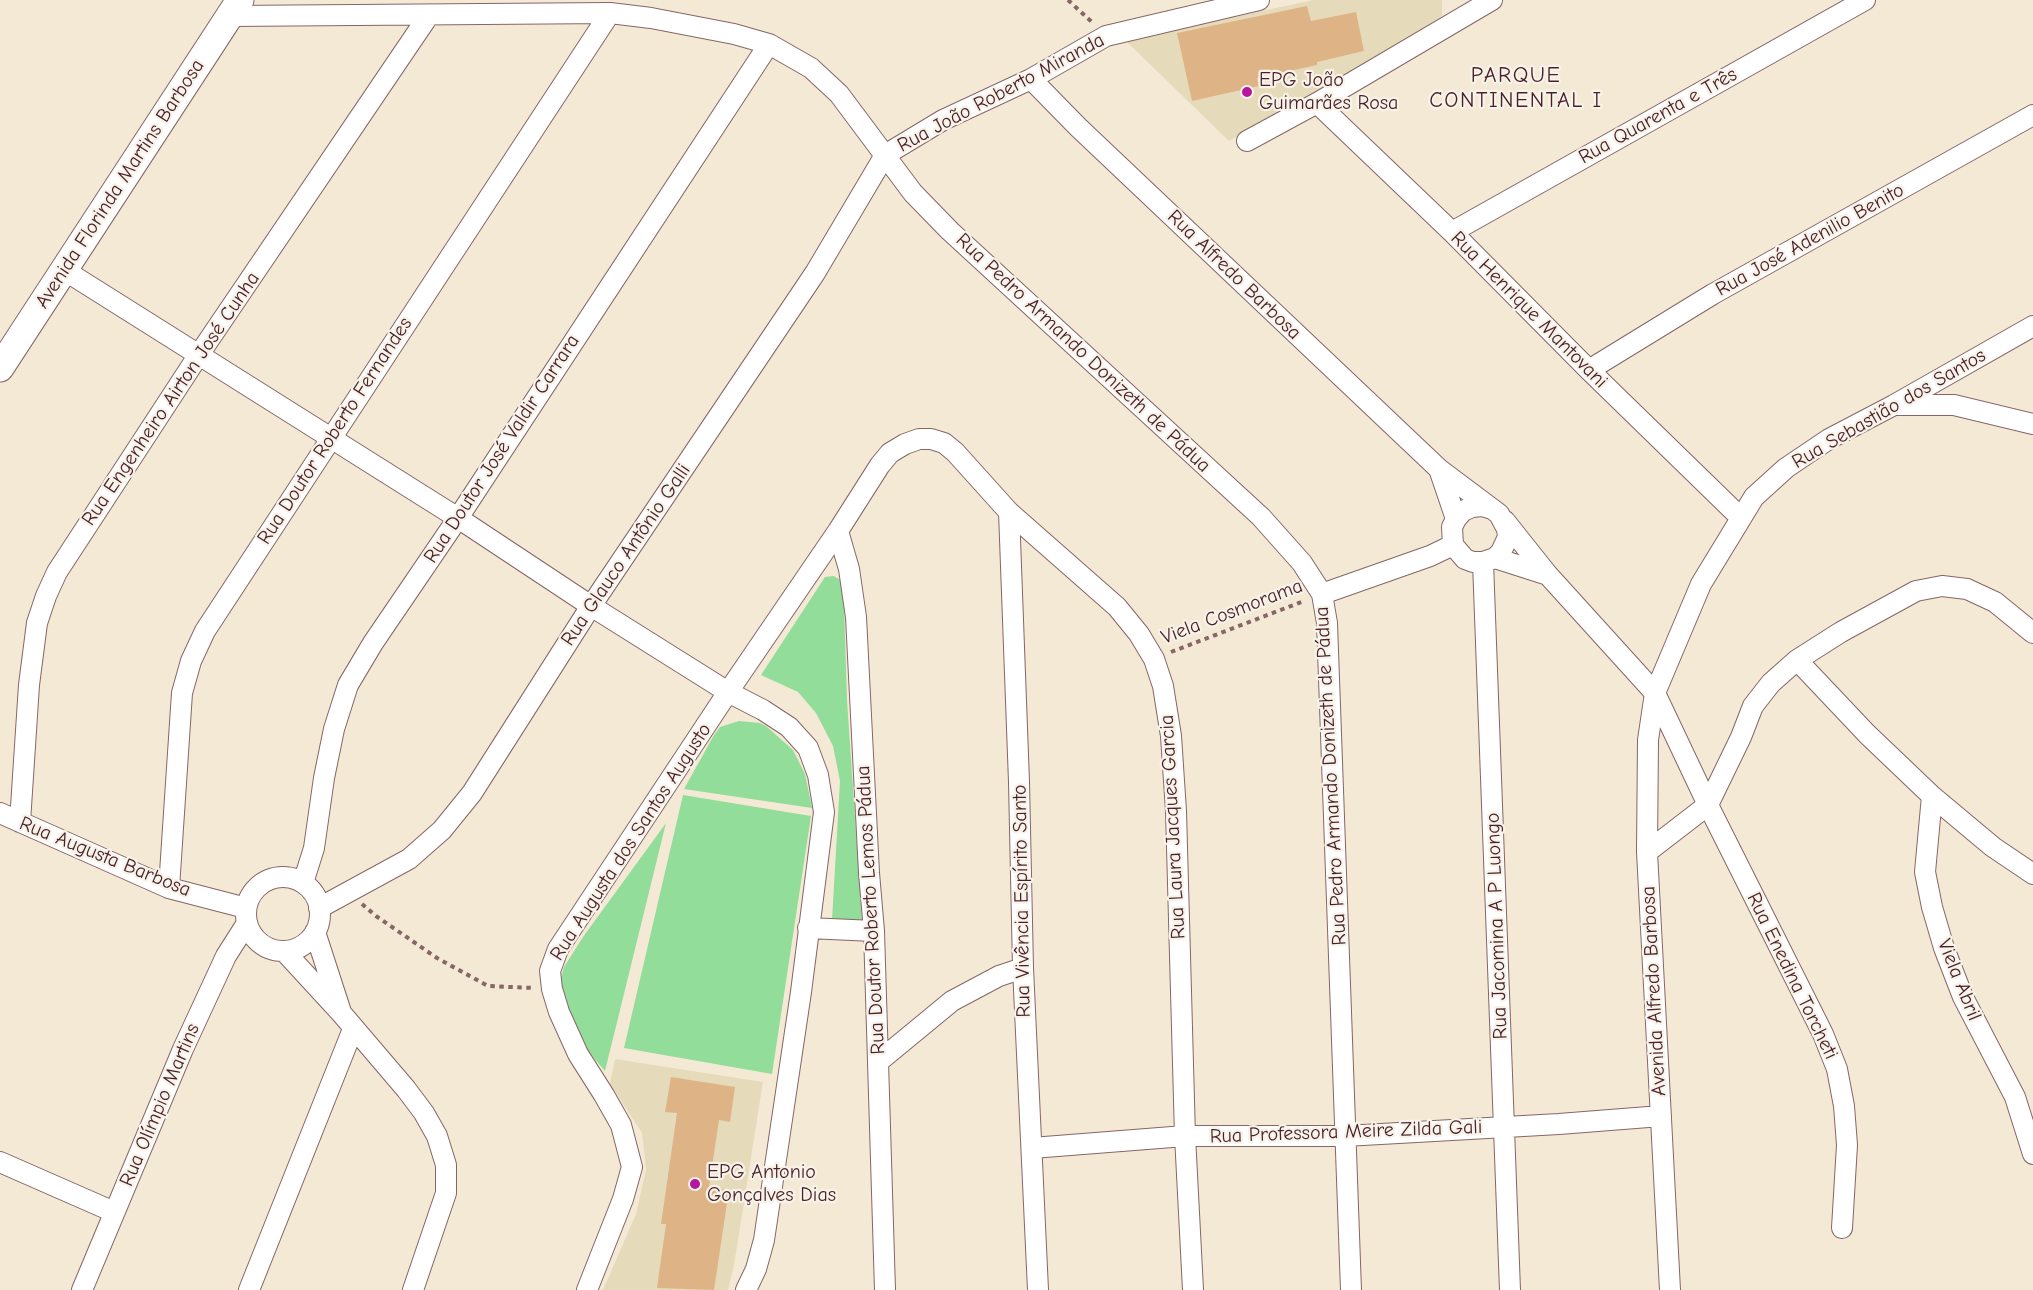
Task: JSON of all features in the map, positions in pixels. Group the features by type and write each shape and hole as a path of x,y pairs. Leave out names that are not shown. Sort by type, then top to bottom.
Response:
{"main road":[{"name":"Avenida Florinda Martins Barbosa","path":"0,368 234,8"}],"street":[{"name":"Rua João Roberto Miranda","path":"885,155 943,120 1031,79 1106,36 1259,0"},
{"path":"1247,141 1317,103 1456,10 1492,0"},
{"name":"Rua Quarenta e Três","path":"1452,232 1865,0"},
{"path":"234,8 429,15 610,13 734,34 769,44 811,68 839,94 885,155"},
{"name":"Rua Doutor Roberto Fernandes","path":"169,888 182,693 191,661 205,631 610,13"},
{"name":"Rua Engenheiro Airton José Cunha","path":"20,822 29,685 37,623 57,572 198,356 429,15"},
{"name":"Rua Doutor José Valdir Carrara","path":"303,884 314,848 334,729 348,685 373,643 458,518 769,44"},
{"name":"Rua Alfredo Barbosa","path":"1031,79 1078,127 1439,469 1498,515 1548,575 1655,693"},
{"name":"Rua Henrique Mantovani","path":"1317,103 1452,232 1740,517"},
{"name":"Rua José Adenilio Benito","path":"1589,370 1713,294 2033,115"},
{"name":"Rua Pedro Armando Donizeth de Pádua","path":"885,155 913,193 950,231 1261,517 1302,563 1322,594 1327,622 1351,1290"},
{"name":"Rua Glauco Antônio Galli","path":"319,908 409,859 442,830 471,793 591,606 815,273 885,155"},
{"path":"64,270 458,518 591,606 789,727 808,748 818,775 824,812 801,992 764,1240 756,1269 746,1290"},
{"name":"Rua Sebastião dos Santos","path":"1655,693 1701,584 1754,497 1786,468 1829,439 2033,326"},
{"path":"1894,405 1954,405 2033,424"},
{"name":"Rua Laura Jacques Garcia","path":"919,440 931,439 944,443 955,452 1009,512 1118,607 1139,633 1154,659 1163,686 1171,736 1176,811 1185,1136 1193,1290"},
{"name":"Rua Augusta dos Santos Augusto","path":"587,1290 623,1199 632,1167 621,1125 578,1054 559,1012 552,989 550,970 558,949 736,696 885,459 905,444 919,440"},
{"name":"Rua Alfredo Barbosa","path":"1439,469 1456,519"},
{"path":"1489,560 1505,545 1508,537 1498,515 1482,506 1472,507 1463,511 1456,519 1451,536 1453,545 1465,559 1473,562 1489,560 1548,575"},
{"name":"Rua Vivência Espírito Santo","path":"1009,512 1020,782 1023,968 1038,1290"},
{"name":"Rua Doutor Roberto Lemos Pádua","path":"838,531 849,569 856,617 874,931 885,1290"},
{"path":"1322,594 1453,545"},
{"name":"Rua Jacomina A P Luongo","path":"1489,560 1510,1290"},
{"path":"1647,852 1708,805 1741,737 1753,706 1771,682 1797,660 1841,632 1916,591 1942,586 1967,590 1995,602 2033,633"},
{"path":"1797,660 1867,734 1932,796 1993,847 2033,874"},
{"name":"Rua Enedina Torcheti","path":"1655,693 1708,805 1823,1034 1837,1070 1844,1106 1847,1145 1842,1227"},
{"name":"Avenida Alfredo Barbosa","path":"1655,693 1648,740 1647,852 1670,1290"},
{"name":"Viela Abril","path":"1932,796 1925,872 1932,908 1944,948 1963,997 2015,1097 2033,1154"},
{"name":"Rua Augusta Barbosa","path":"0,813 169,888 246,916"},
{"path":"280,877 292,878 311,890 319,908 320,921 315,932 302,945 284,951 272,950 260,944 252,935 246,916 250,897 258,887 268,880 280,877"},
{"name":"Rua Olímpio Martins","path":"82,1290 183,1049 246,916"},
{"path":"808,928 874,931"},
{"path":"249,1290 347,1021 315,932"},
{"path":"284,951 406,1089 424,1113 437,1136 446,1165 446,1193 413,1290"},
{"path":"878,1062 952,1001 999,976 1023,968"},
{"name":"Rua Professora Meire Zilda Gali","path":"1032,1148 1185,1136 1345,1136 1660,1116"},
{"path":"0,1162 114,1212"}],"path":[{"path":"1068,0 1106,36"},
{"name":"Viela Cosmorama","path":"1154,659 1322,594"},
{"path":"348,892 376,916 437,958 488,986 552,989"}],"shaded area":[{"name":"EPG João Guimarães Rosa","path":"1313,0 1442,0 1442,15 1437,23 1229,141 1128,43 1128,40"},
{"name":"EPG Antonio Gonçalves Dias","path":"615,1059 763,1082 728,1290 603,1290 636,1214 646,1169 642,1133 610,1084"}],"green space":[{"path":"834,576 840,580 843,588 847,700 862,921 832,920 840,781 833,746 816,713 798,692 761,675 825,577"},
{"path":"739,721 760,723 766,726 793,750 805,774 812,808 684,789 720,727"},
{"path":"683,795 811,816 772,1074 624,1048"},
{"path":"666,823 605,1071 587,1050 573,1026 562,990 561,978 564,967 583,937"}],"building":[{"path":"1307,6 1311,21 1356,12 1364,51 1317,62 1317,65 1257,78 1259,86 1192,101 1177,33"},
{"path":"671,1077 735,1087 730,1122 719,1120 709,1187 729,1190 714,1290 657,1288 666,1224 661,1224 677,1113 665,1112"}],"place":[{"name":"EPG João Guimarães Rosa","path":"1247,92"},
{"name":"EPG Antonio Gonçalves Dias","path":"695,1184"}],"district":[{"name":"PARQUE CONTINENTAL I","path":"1516,88"}]}
